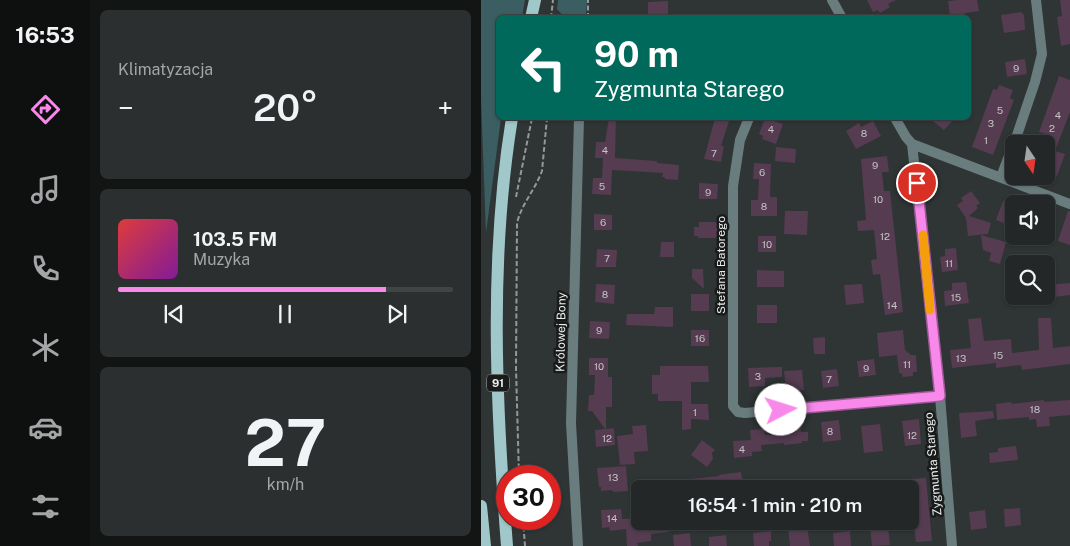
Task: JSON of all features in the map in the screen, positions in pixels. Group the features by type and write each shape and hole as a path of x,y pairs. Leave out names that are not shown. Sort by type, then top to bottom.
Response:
{"main road":[{"path":"532,15 535,0"},
{"name":"91","path":"507,546 500,461 497,344 499,220 512,120"},
{"path":"481,506 485,546"}],"street":[{"path":"832,0 840,15"},
{"path":"1017,135 1035,82 1042,54 1036,0"},
{"name":"Królowej Bony","path":"578,546 571,423 579,120"},
{"name":"Stefana Batorego","path":"748,120 740,140 733,186 733,406 739,412 745,413 940,396"},
{"path":"896,120 906,138 913,144 1070,204"},
{"name":"Zygmunta Starego","path":"913,144 940,396 952,546"},
{"path":"1001,177 1005,167"}],"path":[{"path":"551,15 553,0"},
{"path":"588,15 589,0"},
{"path":"515,199 532,120"},
{"path":"518,465 516,369 517,223 521,209 542,171 547,120"},
{"path":"524,530 525,546"}],"shaded area":[{"path":"481,0 525,0 522,15 496,15 496,120 501,120 486,233 481,100"},
{"path":"558,0 587,0 586,15 562,15 557,9"}],"building":[{"path":"867,0 896,0 888,4 890,7 880,13 878,10 873,12"},
{"path":"977,0 979,11 965,13 965,15 950,15 948,1"},
{"path":"1060,0 1070,0 1070,44 1061,46 1057,17 1062,16"},
{"path":"668,1 668,15 648,15 648,2"},
{"path":"1021,12 1024,15 1025,30 1004,33 1001,15"},
{"path":"1025,59 1027,74 1007,77 1005,62"},
{"path":"1059,76 1070,80 1070,112 1055,151 1055,135 1046,135 1039,132"},
{"path":"999,85 1013,90 1010,98 1014,100 993,155 972,147 993,89 997,90"},
{"path":"609,120 616,120 615,158 657,161 657,163 679,165 678,180 665,179 665,177 662,177 663,173 612,170 611,195 592,194 593,178 602,178 603,158 595,158 596,142 605,142"},
{"path":"714,120 729,120 721,146 724,146 721,162 704,159"},
{"path":"764,120 783,124 776,144 762,139 763,136 759,134"},
{"path":"932,120 953,120 944,130"},
{"path":"873,121 881,136 856,149 846,131 859,123 861,127"},
{"path":"776,147 796,149 795,163 775,161"},
{"path":"1055,151 1065,154 1057,176 1055,175"},
{"path":"887,156 889,172 882,172 884,191 890,191 903,312 885,315 880,274 873,275 871,260 877,259 874,230 858,231 857,221 866,220 861,159"},
{"path":"754,163 771,164 770,197 777,197 777,216 751,216 751,200 758,200 759,179 753,179"},
{"path":"699,183 718,184 717,199 699,199"},
{"path":"971,191 980,203 976,206 978,208 969,216 991,223 988,234 968,236 966,218 957,205 963,201 961,198"},
{"path":"1003,201 1005,202 1005,224 996,220"},
{"path":"785,211 808,211 807,235 784,234"},
{"path":"1068,211 1070,211 1070,245 1058,241"},
{"path":"594,214 612,215 612,230 594,230"},
{"path":"699,222 717,222 717,228 723,228 723,236 698,238 698,236 694,236 694,227 699,227"},
{"path":"981,235 1005,242 1000,264 989,261 991,253 983,250"},
{"path":"758,236 776,236 776,252 758,252"},
{"path":"661,242 674,242 674,257 660,257"},
{"path":"956,248 958,270 942,272 940,257 945,256 945,249"},
{"path":"597,249 617,250 616,267 596,267"},
{"path":"692,269 703,269 704,289 692,278"},
{"path":"757,270 784,271 784,287 757,287"},
{"path":"966,282 969,303 945,306 944,291 952,290 952,283"},
{"path":"1070,283 1070,295 1055,297 1055,284"},
{"path":"596,284 615,285 614,304 595,302"},
{"path":"862,284 864,303 846,305 844,285"},
{"path":"691,294 709,294 709,311 691,311"},
{"path":"757,305 777,305 777,323 757,323"},
{"path":"655,307 673,307 673,327 626,325 627,314 654,314"},
{"path":"981,318 984,341 1011,339 1012,353 1039,350 1038,318 1051,318 1053,348 1070,346 1070,364 1022,370 1021,365 996,368 996,363 952,368 950,350 971,348 968,319"},
{"path":"590,321 610,322 609,339 589,338"},
{"path":"691,330 709,330 709,346 691,346"},
{"path":"903,330 905,350 911,355 916,355 917,372 913,372 913,376 903,377 899,373 897,355 879,357 877,333"},
{"path":"825,337 825,354 814,354 813,338"},
{"path":"589,358 608,358 608,377 612,377 612,407 606,407 606,429 614,428 615,445 596,447 595,430 605,429 592,411 588,411 589,395 594,395 595,375 589,375"},
{"path":"874,359 876,375 859,377 857,361"},
{"path":"660,366 708,366 709,382 691,382 691,404 708,404 709,420 691,419 691,429 682,430 682,401 658,401 658,394 652,394 652,375 660,375"},
{"path":"782,367 782,377 765,378 765,386 749,387 748,368"},
{"path":"837,369 839,386 823,388 821,371"},
{"path":"802,370 804,390 786,392 784,371"},
{"path":"1044,400 1044,402 1070,400 1070,415 1049,417 1050,426 1037,427 1036,419 1029,420 1029,417 997,420 996,404"},
{"path":"993,411 994,418 975,421 977,436 961,438 959,413"},
{"path":"919,419 921,444 905,446 902,421"},
{"path":"839,420 841,440 823,442 821,422"},
{"path":"800,424 801,432 808,432 808,441 784,445 784,443 761,445 762,451 752,452 752,456 734,458 733,441 751,440 750,430 764,429 765,435 783,434 782,425"},
{"path":"880,424 883,451 864,453 861,426"},
{"path":"646,425 648,451 634,452 635,464 620,465 617,436 633,434 632,426"},
{"path":"702,440 715,450 712,453 713,459 707,467 691,455"},
{"path":"1016,446 1018,460 990,463 989,453 998,452 998,448"},
{"path":"626,466 628,491 601,491 597,468"},
{"path":"741,472 742,480 680,480 720,476 718,475"},
{"path":"926,478 932,541 916,542 914,530 919,530 919,480 910,479"},
{"path":"1020,508 1021,525 1005,527 1004,509"},
{"path":"621,509 622,519 631,518 631,530 669,530 669,532 651,534 651,541 637,543 638,546 627,546 626,529 610,531 609,527 602,528 601,510"},
{"path":"985,510 987,528 971,530 969,512"},
{"path":"788,530 808,530 810,546 790,546"},
{"path":"870,530 888,530 890,545 872,546"},
{"path":"771,531 769,546 754,546 753,533"},
{"path":"850,531 851,546 834,546 833,533"},
{"path":"690,533 691,546 674,546 673,535"},
{"path":"726,535 727,546 709,546 709,537"}],"slow traffic":[{"path":"923,235 930,310"}],"route":[{"path":"781,410 940,396 917,183"}]}
